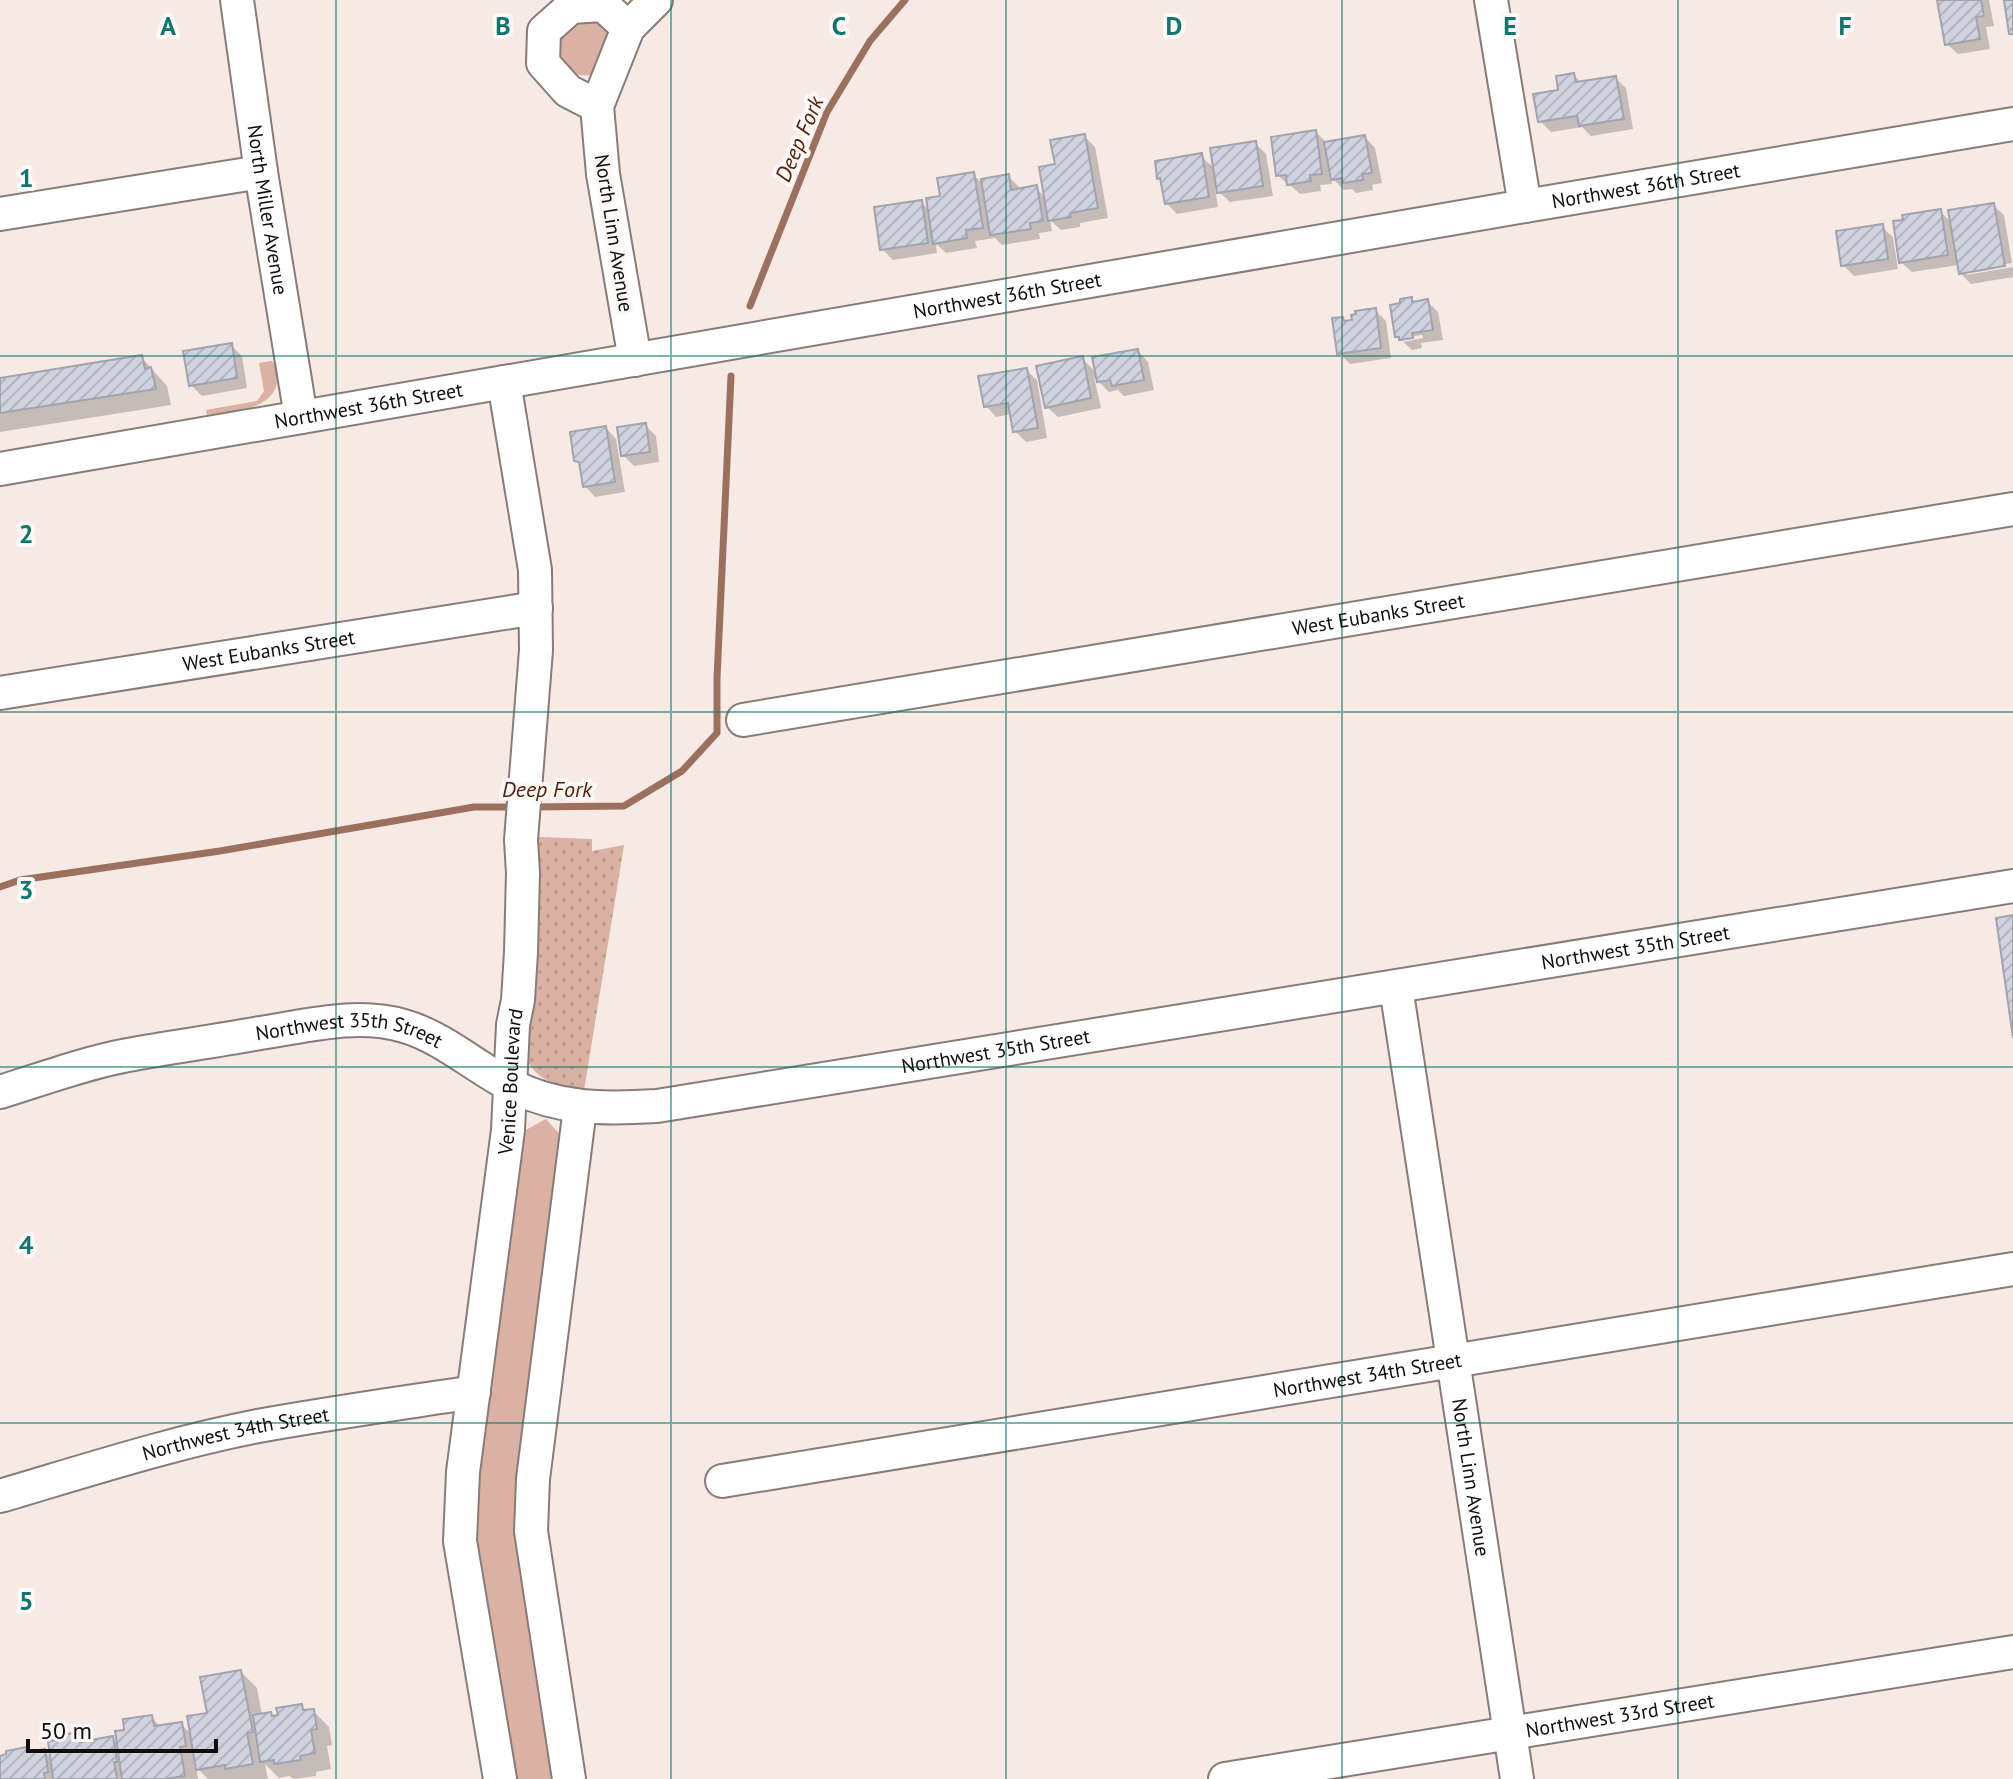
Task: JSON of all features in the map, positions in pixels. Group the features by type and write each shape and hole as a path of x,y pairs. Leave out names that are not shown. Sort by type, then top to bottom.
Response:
{"street":[{"name":"North Miller Avenue","path":"237,0 301,417"},
{"name":"North Linn Avenue","path":"635,360 603,174 597,106 628,28 656,0"},
{"path":"1491,0 1525,206"},
{"path":"597,106 568,91 543,63 544,31 571,7 603,5 628,28"},
{"name":"Northwest 36th Street","path":"0,469 2013,124"},
{"path":"0,214 261,172"},
{"name":"Venice Boulevard","path":"500,1779 460,1541 463,1472 508,1130 513,1025 521,952 521,840 536,650 535,570 504,382"},
{"name":"West Eubanks Street","path":"743,720 2013,509"},
{"name":"West Eubanks Street","path":"0,693 536,608"},
{"name":"Northwest 35th Street","path":"0,1092 127,1055 362,1020 383,1021 425,1033 511,1086 546,1100 580,1108 657,1106 2013,886"},
{"name":"North Linn Avenue","path":"1396,987 1517,1779"},
{"path":"569,1779 531,1531 533,1479 580,1108"},
{"name":"Northwest 34th Street","path":"722,1481 2013,1269"},
{"name":"Northwest 34th Street","path":"0,1496 231,1432 474,1392"},
{"name":"Northwest 33rd Street","path":"1225,1779 2013,1652"}],"shaded area":[{"path":"599,19 612,36 596,74 572,72 555,55 563,24"},
{"path":"271,361 277,367 276,388 262,403 207,415 206,410 257,401 264,391 259,363"},
{"path":"539,837 592,839 592,851 624,845 584,1091 564,1087 540,1076 524,1052 538,944"},
{"path":"546,1119 564,1139 519,1516 559,1779 512,1779 476,1579 472,1508 522,1132"}],"building":[{"path":"1937,0 1981,0 1984,16 1976,17 1980,39 1945,45"},
{"path":"2004,0 2013,0 2013,34 2009,34"},
{"path":"1574,73 1576,82 1616,76 1624,119 1579,126 1577,116 1538,122 1533,94 1558,90 1556,76"},
{"path":"1316,130 1322,174 1310,175 1311,181 1287,185 1286,175 1276,176 1271,137"},
{"path":"1085,134 1098,208 1048,221 1039,167 1055,164 1050,140"},
{"path":"1365,135 1372,173 1362,174 1363,180 1343,183 1342,178 1331,180 1324,142"},
{"path":"1256,141 1263,186 1217,193 1210,148"},
{"path":"1202,153 1209,197 1165,204 1155,161"},
{"path":"974,172 983,228 966,230 967,238 933,244 926,198 940,196 937,178"},
{"path":"1009,174 1011,190 1037,185 1043,221 1030,223 1031,229 990,235 981,179"},
{"path":"922,200 928,243 880,250 874,207"},
{"path":"1994,203 2005,266 1959,274 1948,210"},
{"path":"1941,209 1948,255 1899,263 1893,221 1903,220 1902,215"},
{"path":"1883,224 1888,259 1841,266 1836,231"},
{"path":"1412,297 1412,302 1428,299 1433,330 1412,333 1413,338 1399,340 1395,337 1390,305"},
{"path":"1376,308 1381,348 1337,354 1332,318 1352,320 1351,315 1356,314 1355,311"},
{"path":"232,343 237,378 189,386 183,351"},
{"path":"1138,349 1144,380 1112,386 1110,380 1097,382 1092,357"},
{"path":"142,355 145,369 151,367 156,389 0,413 0,378"},
{"path":"1083,356 1091,398 1045,408 1036,366"},
{"path":"1027,368 1038,428 1013,432 1008,403 984,407 978,376"},
{"path":"646,423 650,452 621,456 617,427"},
{"path":"606,426 615,482 583,487 579,462 574,461 570,432"},
{"path":"2013,915 2013,1038 1996,918"},
{"path":"241,1670 253,1732 247,1733 253,1764 196,1770 187,1716 207,1713 200,1677"},
{"path":"302,1704 303,1710 314,1709 317,1729 311,1730 315,1753 300,1756 301,1760 274,1764 274,1760 260,1762 253,1715 271,1712 272,1716 278,1715 276,1708"},
{"path":"152,1715 154,1726 182,1722 186,1746 180,1747 185,1776 122,1779 115,1731 124,1730 123,1719"},
{"path":"78,1732 80,1742 113,1736 117,1779 53,1779 48,1741"},
{"path":"27,1747 28,1752 45,1749 48,1772 44,1773 45,1779 0,1779 0,1756 6,1751"}],"waterway":[{"name":"Deep Fork","path":"750,306 827,112 870,41 905,0"},
{"name":"Deep Fork","path":"531,807 624,806 682,771 717,733 731,376"},
{"name":"Deep Fork","path":"0,887 20,880 220,851 474,807 515,807"}]}
